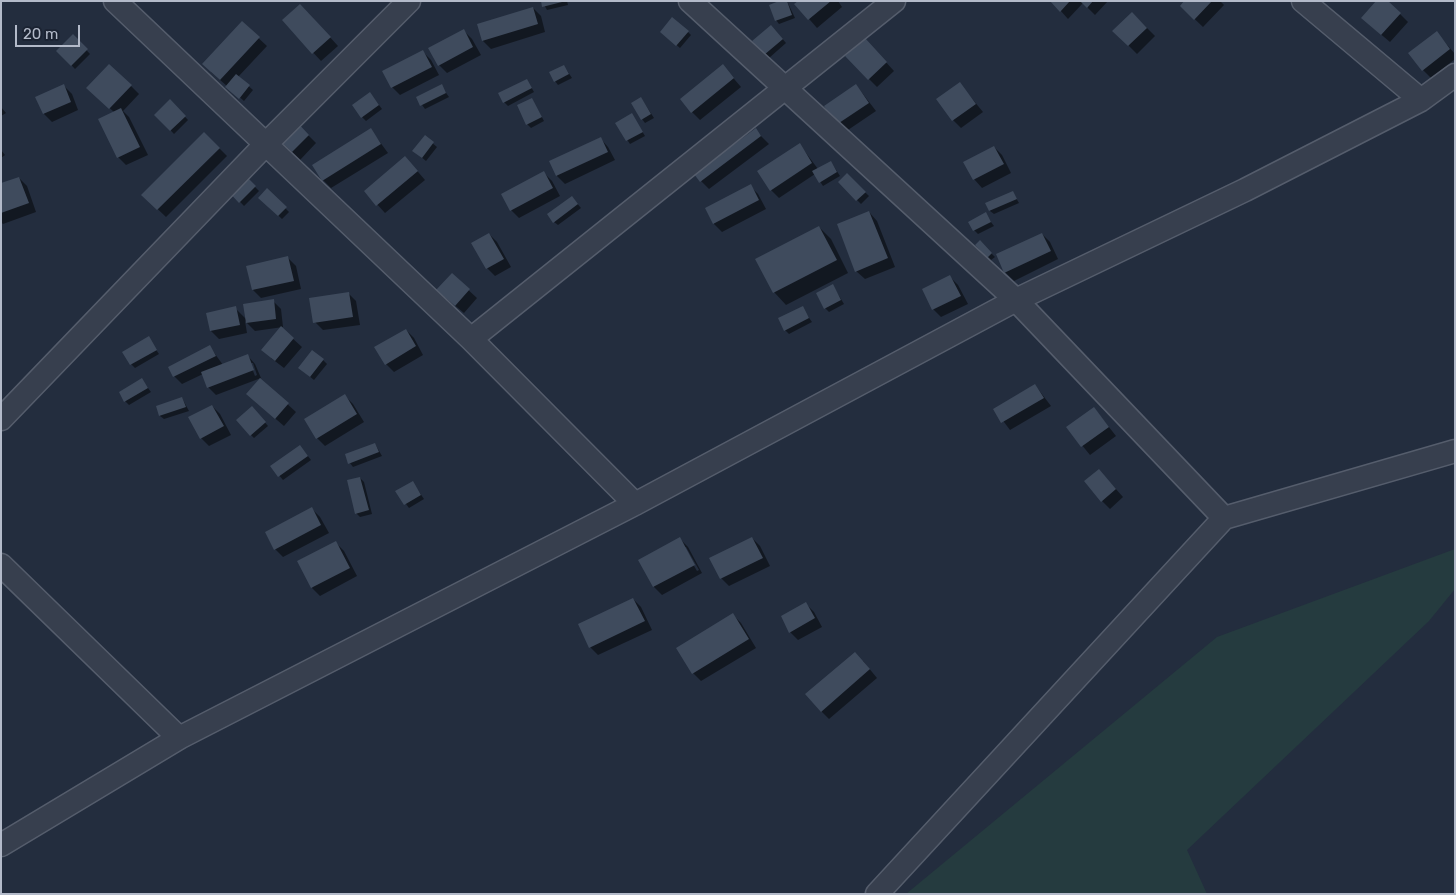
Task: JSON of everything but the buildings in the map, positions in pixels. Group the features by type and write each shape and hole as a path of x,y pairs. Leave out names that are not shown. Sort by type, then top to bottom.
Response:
{"street":[{"path":"115,1 471,340 635,504"},
{"path":"1,419 266,144 409,1"},
{"path":"690,1 1016,300 1224,518"},
{"path":"471,340 894,1"},
{"path":"1303,1 1421,100"},
{"path":"1,845 179,738 635,504 1016,300 1245,190 1421,100 1455,75"},
{"path":"877,894 1224,518 1455,451"},
{"path":"1,566 179,738"}],"green space":[{"path":"1455,549 1455,589 1429,621 1187,850 1207,894 906,894 1217,637"}]}
